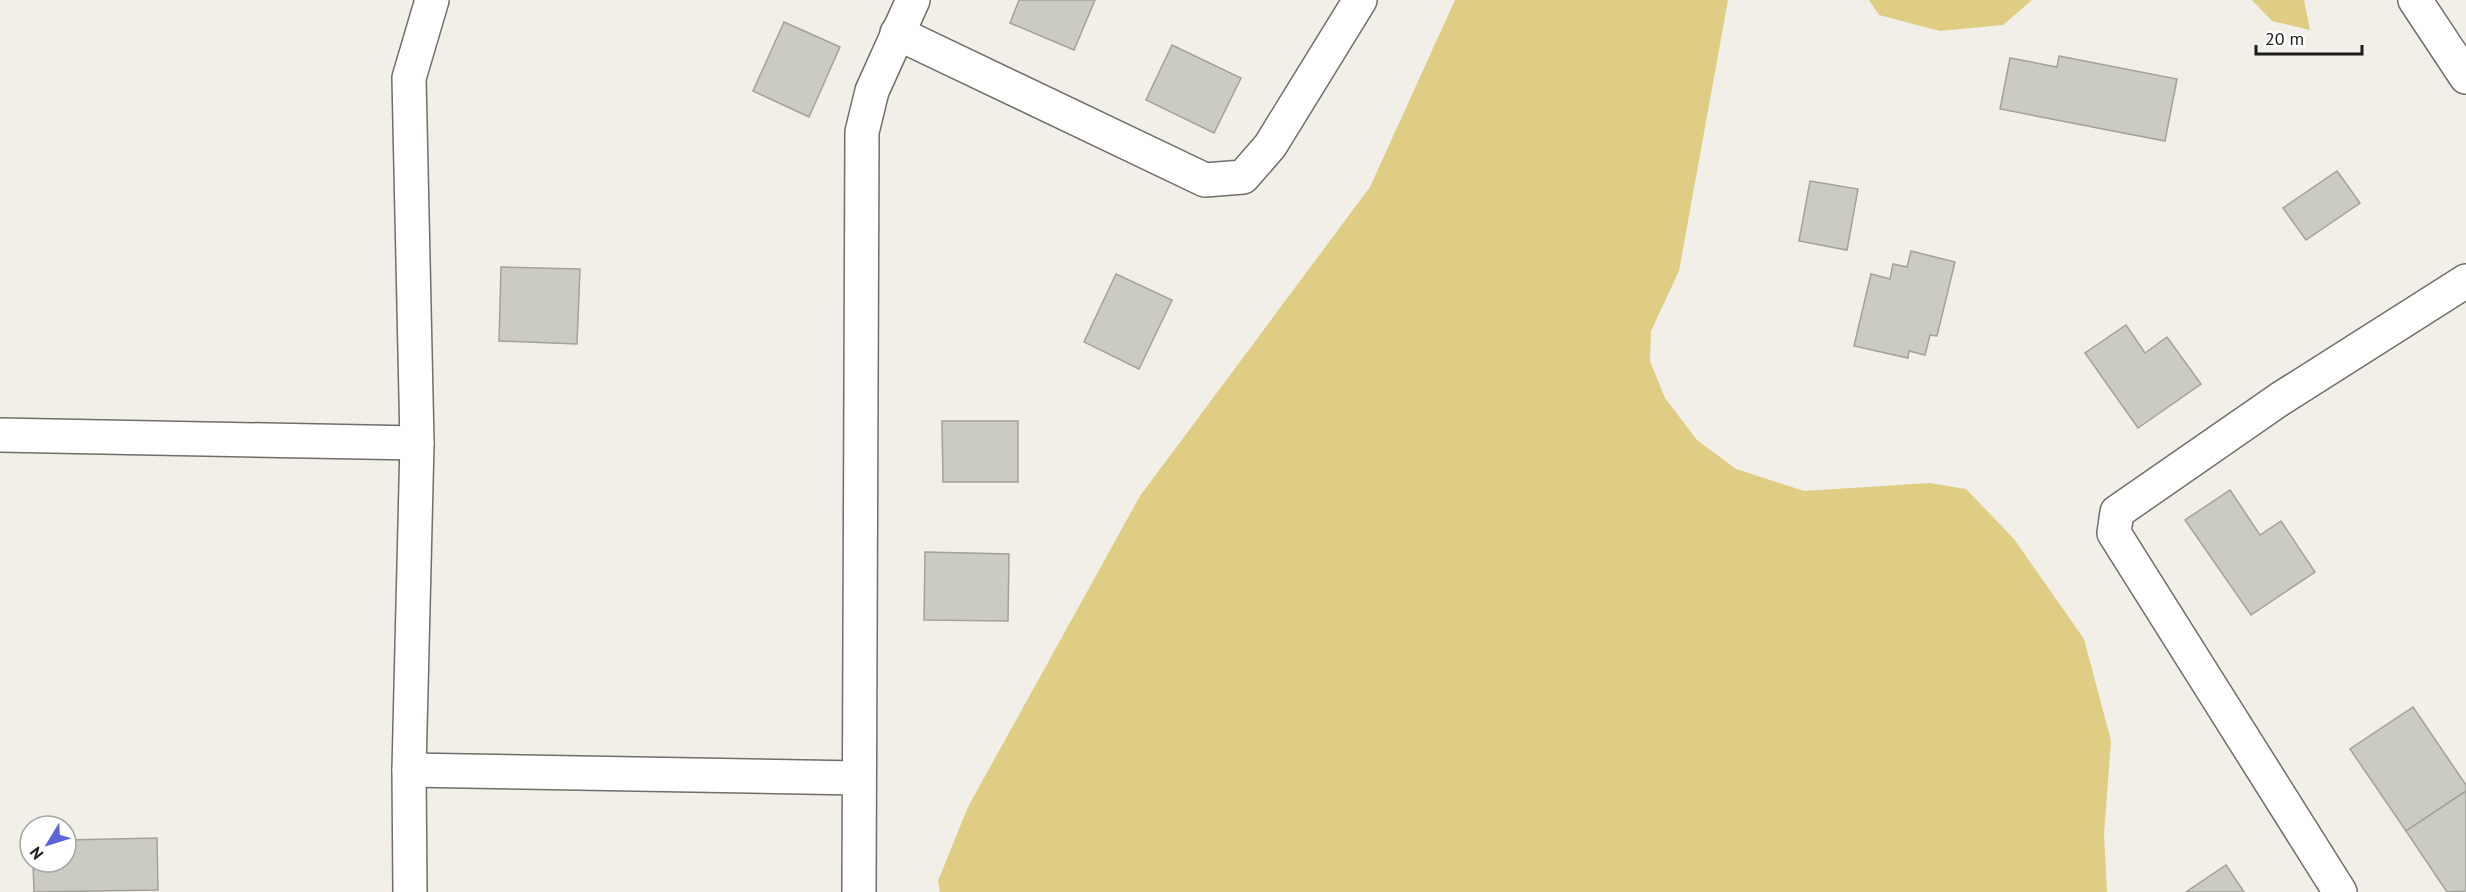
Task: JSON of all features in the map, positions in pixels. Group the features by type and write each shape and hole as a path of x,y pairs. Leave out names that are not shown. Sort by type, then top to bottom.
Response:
{"street":[{"path":"410,892 409,770 417,443 409,78 432,0"},
{"path":"859,892 862,132 872,91 913,0"},
{"path":"897,33 1205,180 1243,177 1270,146 1360,0"},
{"path":"2415,0 2466,76"},
{"path":"2340,892 2114,533 2117,512 2280,399 2466,281"},
{"path":"0,435 417,443"},
{"path":"409,770 858,778"}],"shaded area":[{"path":"1455,0 1728,0 1679,271 1651,331 1650,361 1665,398 1697,440 1736,469 1804,491 1929,483 1966,489 2014,539 2084,639 2111,741 2104,834 2107,892 940,892 938,881 968,807 1140,496 1370,187"},
{"path":"1869,0 2032,0 2003,25 1940,31 1879,15"},
{"path":"2252,0 2304,0 2310,30 2272,21"}],"building":[{"path":"1019,0 1095,0 1074,50 1010,23"},
{"path":"784,22 840,47 809,117 753,91"},
{"path":"1172,45 1241,78 1214,133 1146,100"},
{"path":"2059,56 2177,79 2165,141 2000,109 2010,58 2057,67"},
{"path":"2337,171 2360,203 2306,240 2283,208"},
{"path":"1810,181 1858,189 1847,250 1799,241"},
{"path":"1911,251 1955,262 1937,336 1930,335 1925,355 1909,351 1908,358 1854,346 1871,274 1890,279 1893,264 1907,267"},
{"path":"501,267 580,269 577,344 499,341"},
{"path":"1116,274 1172,300 1139,369 1084,342"},
{"path":"2126,325 2145,353 2167,337 2201,384 2138,428 2085,353"},
{"path":"942,421 1018,421 1018,482 943,482"},
{"path":"2230,490 2260,535 2281,521 2315,572 2251,615 2185,520"},
{"path":"925,552 1009,554 1008,621 924,620"},
{"path":"2413,707 2466,785 2466,791 2406,831 2350,749"},
{"path":"2466,791 2466,891 2447,892 2406,831"},
{"path":"157,838 158,890 34,892 33,874 78,874 78,840"},
{"path":"2226,865 2244,892 2186,892"}]}
